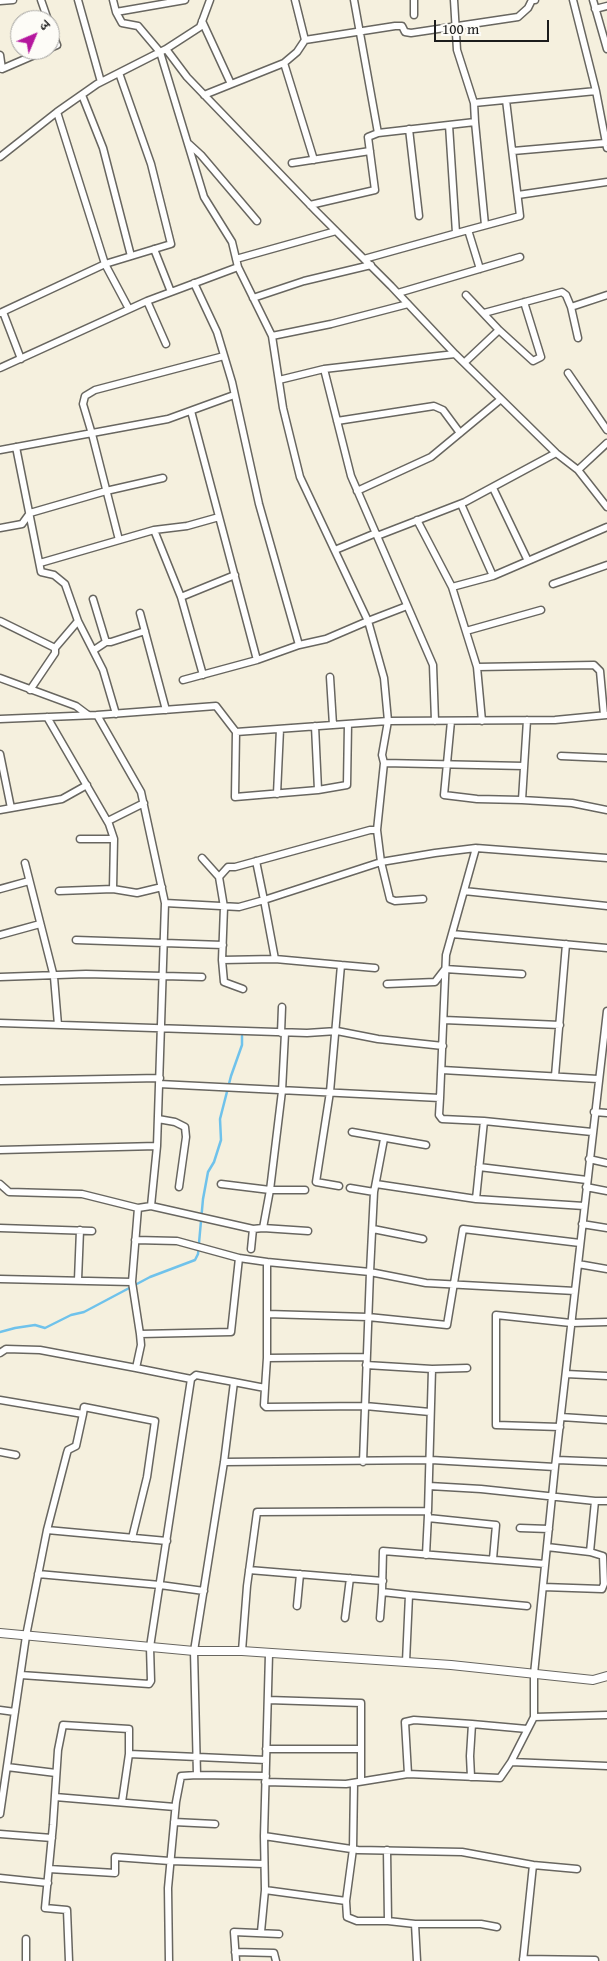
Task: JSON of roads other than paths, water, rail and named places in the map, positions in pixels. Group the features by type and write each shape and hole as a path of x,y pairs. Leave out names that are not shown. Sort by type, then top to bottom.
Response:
{"street":[{"path":"0,1 13,0"},
{"path":"78,0 101,82"},
{"path":"113,0 116,12 122,23 138,26 163,50 204,95 371,265 455,354 556,453 578,470 607,507"},
{"path":"116,12 185,0"},
{"path":"0,157 57,112 101,82 163,50 200,27 210,0"},
{"path":"295,0 305,40"},
{"path":"354,0 378,133"},
{"path":"414,0 414,16"},
{"path":"454,0 457,50 474,103 485,225"},
{"path":"204,95 284,63 297,52 305,40 395,26 402,26 406,32 412,34 455,25 518,17 528,8 532,0 535,0"},
{"path":"513,150 606,145 596,91 573,0"},
{"path":"594,0 607,49"},
{"path":"595,9 607,6"},
{"path":"202,21 231,84"},
{"path":"163,50 204,197 232,242 238,267 272,336 283,408 300,477 368,621 384,678 388,721 382,756 384,763 377,830 381,862 390,900 424,899"},
{"path":"0,55 2,69 23,60"},
{"path":"284,63 314,160"},
{"path":"21,359 2,313 105,264 171,244 151,164 119,73"},
{"path":"474,103 596,91"},
{"path":"82,95 103,148 131,256"},
{"path":"364,258 520,216 506,100"},
{"path":"57,112 105,264 129,309"},
{"path":"310,205 375,190 368,137 378,133 475,122"},
{"path":"449,125 456,233"},
{"path":"410,129 419,216"},
{"path":"188,143 257,220"},
{"path":"292,163 370,151"},
{"path":"518,195 607,182"},
{"path":"468,230 480,269"},
{"path":"236,259 336,231"},
{"path":"154,249 171,292"},
{"path":"398,293 520,257"},
{"path":"253,298 304,281 371,265"},
{"path":"0,368 146,301 238,267"},
{"path":"194,283 217,332 234,395 259,504 300,644"},
{"path":"484,314 562,292 566,295 571,307 578,338"},
{"path":"466,295 499,330 533,361 541,357 524,302"},
{"path":"571,307 607,295"},
{"path":"146,301 166,344"},
{"path":"272,336 331,324 408,304"},
{"path":"464,363 499,330"},
{"path":"279,380 324,369 455,354"},
{"path":"118,540 83,404 85,396 95,390 224,356"},
{"path":"324,369 351,476 433,666 435,721"},
{"path":"568,374 607,430"},
{"path":"0,450 168,419 234,395"},
{"path":"357,491 431,457 501,399"},
{"path":"337,421 434,406 443,410 460,433"},
{"path":"191,411 258,660"},
{"path":"578,470 607,444"},
{"path":"16,447 41,572 54,575 65,584 78,621 103,670 116,714"},
{"path":"335,550 461,504 556,453"},
{"path":"0,528 22,524 30,513 106,491 163,478"},
{"path":"493,488 528,561"},
{"path":"461,504 493,576"},
{"path":"40,563 154,530 187,526 219,517"},
{"path":"418,520 452,587 477,667 482,721"},
{"path":"452,587 493,576 607,527"},
{"path":"154,530 181,597 203,675"},
{"path":"553,584 607,565"},
{"path":"181,597 235,575"},
{"path":"93,599 106,642"},
{"path":"183,680 258,660 300,644 326,638 407,606"},
{"path":"466,631 541,610"},
{"path":"140,613 166,710"},
{"path":"0,621 55,648"},
{"path":"30,690 55,653 55,648 78,621"},
{"path":"94,650 106,642 145,631"},
{"path":"236,732 388,721 555,720 605,715 600,671 594,665 477,667"},
{"path":"330,677 333,725"},
{"path":"0,678 76,706 88,715"},
{"path":"0,719 116,714 216,706 236,732 235,797 318,790 347,785 348,724"},
{"path":"97,715 141,792 165,903 157,1146 151,1206"},
{"path":"47,717 108,821 114,839 113,889"},
{"path":"522,800 527,720"},
{"path":"451,721 444,795 477,799 572,803 607,810"},
{"path":"315,726 318,790"},
{"path":"277,794 280,728"},
{"path":"0,754 10,808"},
{"path":"561,756 607,758"},
{"path":"384,763 446,766 524,766"},
{"path":"0,810 62,799 86,785"},
{"path":"108,821 144,803"},
{"path":"219,877 228,868 235,868 370,830 377,830"},
{"path":"80,839 114,839"},
{"path":"165,903 239,907 381,862 476,848 607,858"},
{"path":"476,848 446,955 439,1115 442,1119 592,1132"},
{"path":"202,858 219,877 224,907 222,960 224,982 243,989"},
{"path":"256,861 275,959"},
{"path":"25,864 54,976 58,1025"},
{"path":"0,889 29,881"},
{"path":"59,891 113,889 137,893 162,887"},
{"path":"464,891 607,906"},
{"path":"0,935 40,924"},
{"path":"452,934 607,948"},
{"path":"76,940 223,945"},
{"path":"555,1076 566,944"},
{"path":"222,960 275,959 375,968"},
{"path":"339,1186 316,1182 330,1092 342,966"},
{"path":"445,969 522,974"},
{"path":"387,984 435,982 445,969"},
{"path":"0,977 86,974 202,977"},
{"path":"263,1228 270,1190 282,1090 282,1007"},
{"path":"169,1961 170,1861 180,1776 357,1782 408,1774 500,1778 511,1762 534,1717 534,1674 545,1564 594,1112 605,1042 607,1011"},
{"path":"444,1020 560,1025"},
{"path":"0,1023 283,1033 337,1031 378,1039 443,1046"},
{"path":"442,1070 598,1079"},
{"path":"0,1081 159,1081 282,1090 440,1098"},
{"path":"594,1112 607,1113"},
{"path":"158,1120 175,1122 185,1127 186,1137 179,1187"},
{"path":"476,1199 484,1122"},
{"path":"352,1132 426,1146"},
{"path":"363,1462 374,1192 384,1139"},
{"path":"0,1150 157,1146"},
{"path":"589,1159 607,1163"},
{"path":"479,1167 587,1184 607,1191"},
{"path":"0,1184 9,1192 82,1194 138,1208 151,1206 252,1230 263,1228 308,1231"},
{"path":"221,1184 270,1190 305,1190"},
{"path":"376,1184 476,1199 584,1206"},
{"path":"350,1188 374,1192"},
{"path":"136,1368 141,1345 132,1282 138,1208"},
{"path":"582,1224 607,1228"},
{"path":"0,1228 92,1231"},
{"path":"373,1229 423,1239"},
{"path":"267,1314 368,1317 447,1325 463,1229 580,1242"},
{"path":"78,1280 80,1230"},
{"path":"251,1249 252,1230"},
{"path":"136,1240 177,1242 239,1258 370,1272 426,1283 455,1283 575,1291"},
{"path":"140,1334 231,1332 239,1258"},
{"path":"267,1262 267,1358 264,1405 266,1407 364,1406 430,1412"},
{"path":"578,1264 607,1269"},
{"path":"0,1279 132,1282"},
{"path":"560,1427 496,1425 496,1315 571,1323 607,1322"},
{"path":"0,1353 6,1349 40,1350 191,1379"},
{"path":"267,1358 366,1357"},
{"path":"366,1366 432,1369 467,1368"},
{"path":"426,1555 432,1369"},
{"path":"566,1374 607,1376"},
{"path":"21,1675 149,1684 152,1681 150,1647 191,1379 196,1375 265,1388"},
{"path":"197,1776 194,1651 224,1462 234,1382"},
{"path":"0,1400 83,1414"},
{"path":"0,1814 26,1636 47,1530 68,1450 76,1446 84,1407 155,1421 147,1477 132,1538"},
{"path":"561,1417 607,1420"},
{"path":"0,1452 16,1455"},
{"path":"224,1462 430,1460 556,1464 607,1462"},
{"path":"429,1486 607,1501"},
{"path":"590,1552 595,1500"},
{"path":"242,1651 249,1570 257,1512 428,1515 496,1526 493,1559"},
{"path":"520,1528 549,1529"},
{"path":"47,1530 167,1542"},
{"path":"543,1587 602,1589 604,1584 603,1556 590,1552 547,1547"},
{"path":"380,1618 384,1551 545,1564"},
{"path":"249,1570 383,1581"},
{"path":"38,1574 204,1591"},
{"path":"297,1606 300,1574"},
{"path":"345,1618 350,1578"},
{"path":"382,1592 527,1606"},
{"path":"406,1662 409,1595"},
{"path":"0,1633 194,1651 242,1651 406,1662 593,1680 607,1676"},
{"path":"261,1932 265,1890 264,1836 269,1654"},
{"path":"268,1700 362,1703 353,1849 346,1901 346,1913 350,1920 497,1926"},
{"path":"0,1710 16,1712"},
{"path":"534,1717 607,1715"},
{"path":"408,1774 405,1722 414,1720 527,1730"},
{"path":"471,1777 472,1724"},
{"path":"69,1961 67,1910 46,1908 58,1750 63,1725 129,1729 129,1754 122,1802"},
{"path":"266,1749 360,1749"},
{"path":"0,1752 9,1753"},
{"path":"129,1754 266,1760"},
{"path":"511,1762 607,1766"},
{"path":"7,1767 56,1773"},
{"path":"55,1797 175,1808"},
{"path":"174,1822 215,1824"},
{"path":"0,1834 52,1838"},
{"path":"264,1836 353,1849 462,1852 577,1869"},
{"path":"387,1850 388,1921"},
{"path":"49,1869 116,1873 115,1857 264,1864"},
{"path":"533,1864 523,1960 596,1960"},
{"path":"0,1878 48,1883"},
{"path":"265,1890 346,1901"},
{"path":"415,1924 417,1961"},
{"path":"236,1961 234,1932 279,1934"},
{"path":"26,1939 26,1961"},
{"path":"235,1952 274,1953 276,1961"}],"waterway":[{"path":"0,1332 35,1325 45,1328 71,1315 84,1312 150,1277 195,1260 198,1254 203,1199 208,1172 214,1162 221,1140 220,1119 231,1076 242,1045 242,1036"}]}
